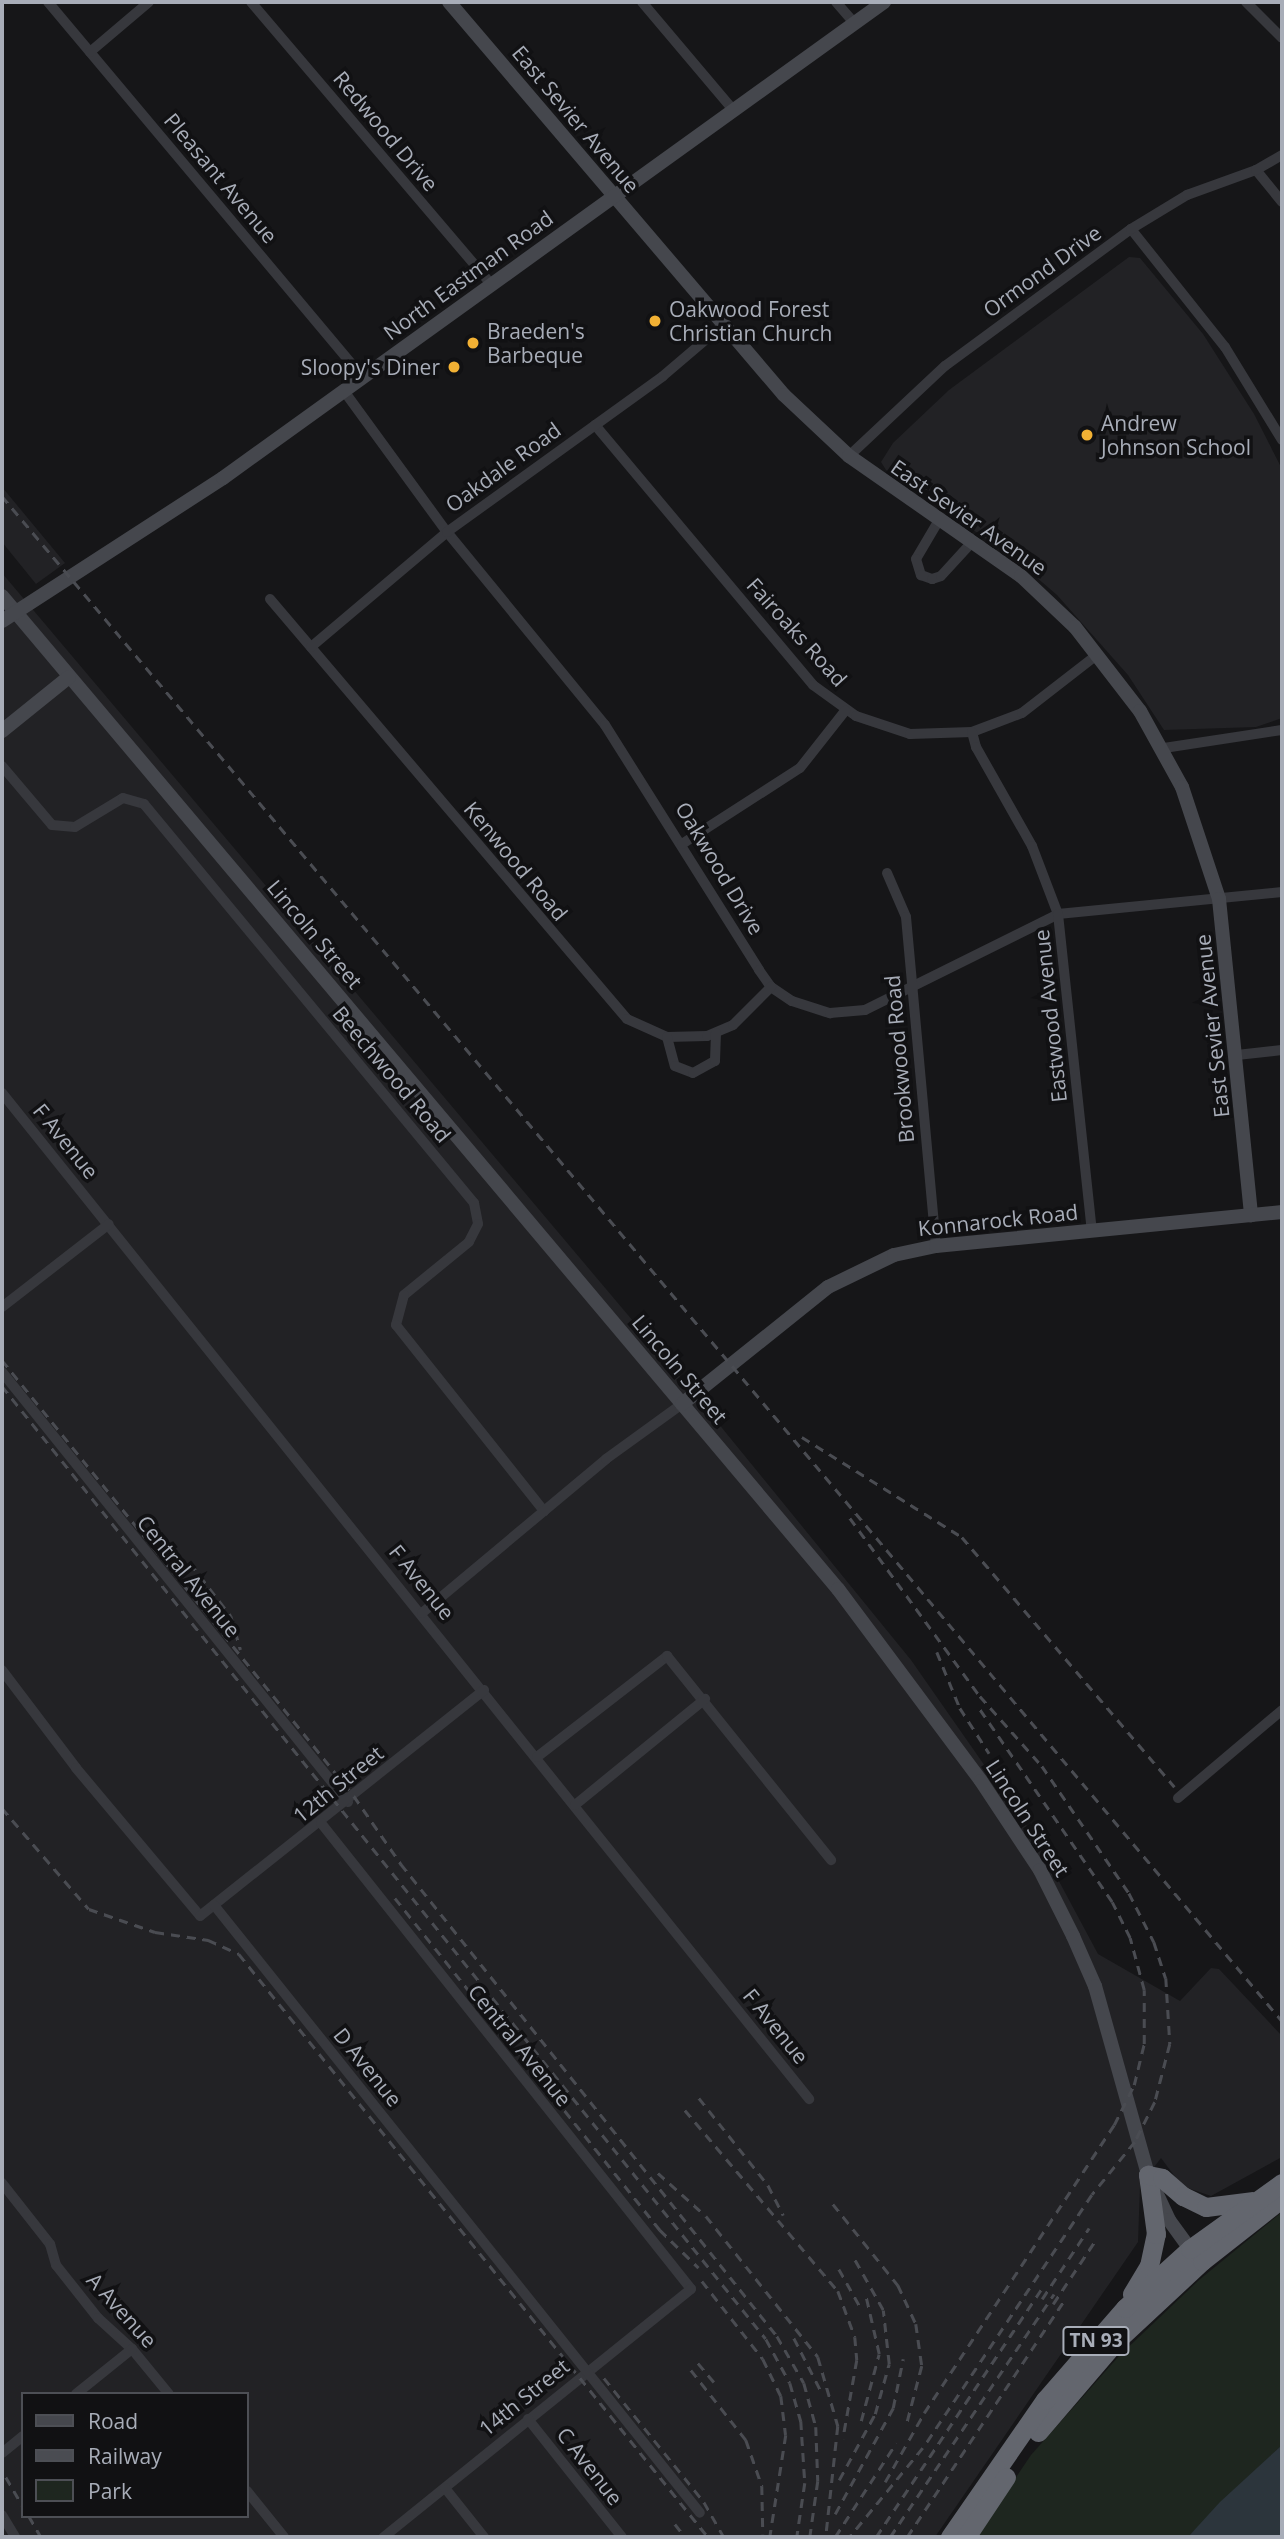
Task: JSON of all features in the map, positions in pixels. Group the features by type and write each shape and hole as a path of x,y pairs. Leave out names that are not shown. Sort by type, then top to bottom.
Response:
{"highway":[{"path":"1125,2308 1153,2251 1157,2216 1149,2175 1162,2178 1183,2196 1206,2207 1256,2200"},
{"name":"TN 93","path":"966,2537 1067,2393 1196,2255 1256,2200 1282,2183"},
{"name":"TN 93","path":"950,2537 1045,2400 1125,2308 1196,2255 1282,2198"}],"main road":[{"name":"East Sevier Avenue","path":"449,2 784,395 849,456 973,541 1054,605 1098,654 1164,748 1196,824 1219,899 1237,1055 1251,1215"},
{"name":"North Eastman Road","path":"2,621 117,550 367,375 884,2"},
{"name":"Lincoln Street","path":"2,596 838,1589 981,1781 1032,1857 1089,1973 1149,2175 1169,2220 1196,2255"},
{"path":"2,731 69,677"},
{"name":"Konnarock Road","path":"682,1404 828,1287 882,1260 936,1246 1282,1212"}],"street":[{"name":"Pleasant Avenue","path":"48,2 355,368 367,375"},
{"path":"90,52 149,2"},
{"name":"Redwood Drive","path":"251,2 491,284"},
{"path":"642,2 734,111"},
{"path":"836,2 854,23"},
{"path":"1247,2 1282,38"},
{"name":"Ormond Drive","path":"849,456 945,366 1131,229 1187,195 1256,170 1282,155"},
{"path":"1256,170 1282,202"},
{"path":"1131,229 1225,347 1282,440"},
{"name":"Oakdale Road","path":"311,647 447,532 594,425 723,326"},
{"name":"Oakwood Drive","path":"344,391 447,532 605,725 771,987 813,1010 830,1013 866,1010 912,990 1058,914 1282,892"},
{"name":"Fairoaks Road","path":"594,425 813,685 845,711 881,727 910,734 972,732 1022,713 1098,654"},
{"path":"940,520 916,559 921,575 932,579 942,576 973,541"},
{"name":"Kenwood Road","path":"270,599 614,1006 635,1025 667,1037 716,1033 745,1015 771,987"},
{"path":"682,844 800,768 845,711"},
{"path":"1164,748 1282,730"},
{"name":"Eastwood Avenue","path":"972,732 975,747 1032,846 1058,914 1092,1231"},
{"name":"Beechwood Road","path":"2,766 52,825 75,827 123,798 144,804 474,1203 478,1224 469,1242 404,1295 396,1325 544,1511"},
{"name":"Brookwood Road","path":"887,873 906,917 936,1246"},
{"path":"667,1037 675,1066 693,1073 715,1061 716,1033"},
{"path":"1237,1055 1282,1050"},
{"name":"F Avenue","path":"2,1093 422,1612 809,2099"},
{"path":"2,1307 109,1224"},
{"name":"Central Avenue","path":"2,1372 348,1802"},
{"path":"422,1612 544,1511 682,1404"},
{"path":"537,1757 667,1656 705,1699 831,1860"},
{"path":"2,1670 76,1768 200,1916 214,1905"},
{"name":"12th Street","path":"214,1905 348,1802 484,1690"},
{"path":"575,1805 705,1699"},
{"path":"1178,1798 1282,1710"},
{"name":"Central Avenue","path":"321,1823 691,2289"},
{"name":"D Avenue","path":"214,1905 700,2513"},
{"name":"A Avenue","path":"2,2183 50,2244 56,2264 98,2318 132,2348 167,2392"},
{"name":"14th Street","path":"384,2537 691,2289"},
{"path":"78,2392 132,2348"},
{"name":"C Avenue","path":"528,2419 622,2537"},
{"path":"2,2453 21,2438"},
{"path":"444,2488 484,2537"},
{"path":"248,2492 284,2537"},
{"path":"2,2515 15,2537"}],"shaded area":[{"path":"1129,257 1140,258 1203,334 1254,414 1282,469 1282,718 1256,727 1164,730 1128,675 1057,595 1014,558 886,470 881,462 893,443 949,390"},
{"path":"2,487 65,563 36,584 2,542"},
{"path":"2,573 687,1385 911,1660 1038,1842 1098,1954 1180,2001 1211,1968 1219,1969 1282,2036 1282,2157 1211,2196 1182,2186 1161,2158 1140,2186 1138,2242 935,2537 2,2537"},
{"path":"1282,2445 1282,2537 1188,2537 1220,2502"}],"green space":[{"path":"1282,2212 1282,2445 1188,2537 976,2537 1031,2455 1119,2356 1199,2280"}],"railway":[{"path":"2,496 1282,2021"},
{"path":"2,1360 354,1796 401,1864 777,2336 804,2383 816,2427 818,2481 810,2537"},
{"path":"2,1386 766,2339 790,2383 801,2421 805,2483 797,2537"},
{"path":"802,1437 962,1537 1175,1787"},
{"path":"850,1518 980,1696 1042,1766 1129,1893 1154,1942 1166,1978 1170,2044 1155,2102 1135,2142 1092,2195 923,2448 850,2537"},
{"path":"190,1563 231,1616 241,1650"},
{"path":"937,1652 960,1708 989,1753"},
{"path":"885,2482 924,2413 1114,2125 1134,2085 1144,2044 1144,1990 1130,1938 1112,1902 978,1707"},
{"path":"2,1808 89,1909 155,1932 208,1940 239,1954 708,2537"},
{"path":"395,1898 660,2230 699,2268"},
{"path":"699,2098 768,2185 783,2215"},
{"path":"685,2110 838,2291 855,2337 857,2360 843,2439"},
{"path":"658,2173 706,2216 818,2357 838,2426 826,2537"},
{"path":"833,2204 898,2285 916,2324 922,2366 906,2427"},
{"path":"1042,2299 1089,2228"},
{"path":"1053,2304 1097,2238"},
{"path":"839,2480 875,2414 889,2364 883,2310 853,2257"},
{"path":"839,2269 862,2310"},
{"path":"702,2281 763,2359 781,2396 786,2435 770,2537"},
{"path":"876,2537 1043,2287"},
{"path":"861,2421 879,2354 865,2293"},
{"path":"890,2537 1054,2294"},
{"path":"907,2537 1065,2299"},
{"path":"794,2338 821,2391"},
{"path":"835,2514 893,2408 903,2359"},
{"path":"698,2363 714,2382"},
{"path":"691,2370 746,2440 762,2486 763,2534"},
{"path":"604,2378 704,2502 724,2537"},
{"path":"835,2537 896,2443"},
{"path":"6,2477 21,2503"},
{"path":"30,2518 41,2537"},
{"path":"675,2524 685,2537"}],"place":[{"name":"Oakwood Forest Christian Church","path":"655,321"},
{"name":"Braeden's Barbeque","path":"473,343"},
{"name":"Sloopy's Diner","path":"454,367"},
{"name":"Andrew Johnson School","path":"1087,435"}]}
